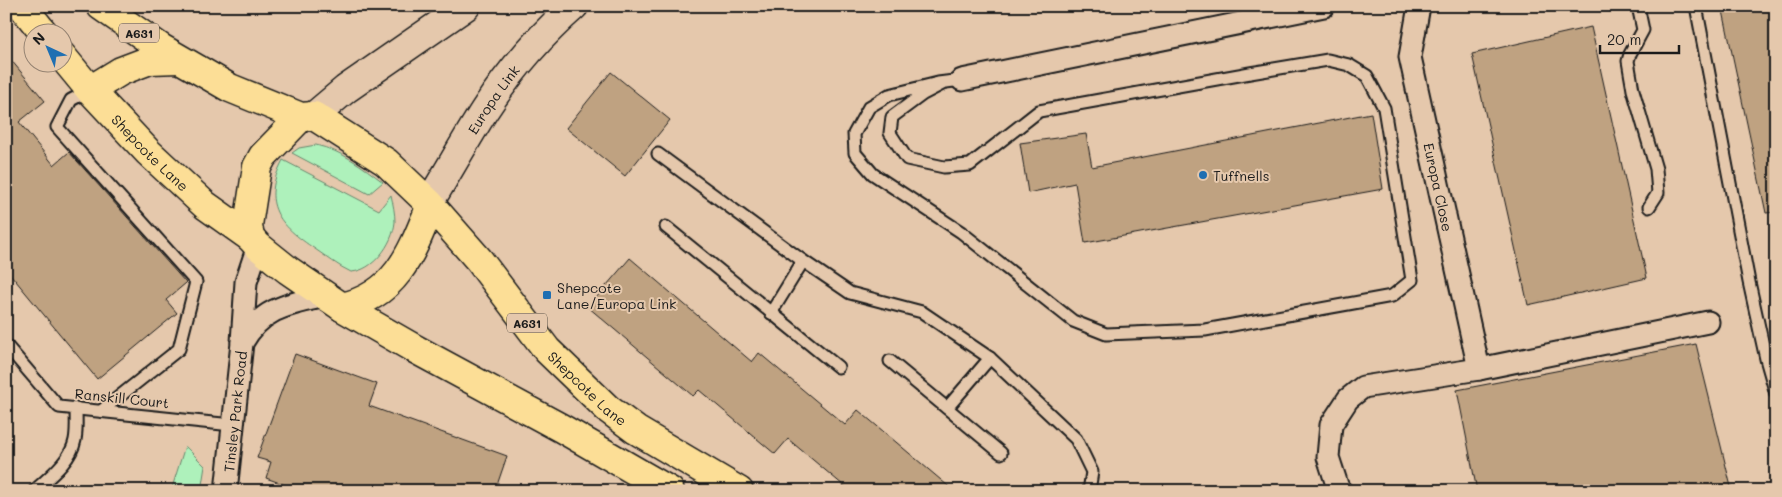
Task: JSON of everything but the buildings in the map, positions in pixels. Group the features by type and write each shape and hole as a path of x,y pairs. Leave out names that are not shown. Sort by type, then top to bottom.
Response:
{"highway":[{"path":"22,6 35,22"},
{"name":"Shepcote Lane","path":"101,6 178,58 230,88 308,117 386,162 430,204 479,260 547,350 580,383 608,409 636,430 722,487"},
{"path":"90,90 122,71 150,60 178,58"},
{"name":"Shepcote Lane","path":"72,68 148,152 205,204 255,241 288,270 334,301 415,349 561,428 670,491"},
{"path":"255,241 248,225 257,167 263,156 308,117"},
{"path":"334,301 354,304 367,298 401,270 421,230 430,204"}],"street":[{"path":"308,117 346,88 466,6"},
{"name":"Europa Link","path":"430,204 480,116 506,80 529,50 574,6"},
{"path":"954,81 1324,6"},
{"name":"Europa Close","path":"1419,6 1410,57 1479,368"},
{"path":"242,343 246,282 255,241"},
{"name":"Tinsley Park Road","path":"226,491 242,343 256,323 276,309 284,306 334,301"},
{"path":"1341,491 1338,488 1328,457 1331,425 1348,399 1364,387 1479,368 1708,322"}],"lane":[{"path":"1638,6 1643,30 1628,61 1633,90 1656,169 1658,193 1648,208"},
{"path":"1696,6 1749,282 1766,359 1776,394"},
{"path":"1328,60 1349,65 1367,76 1384,108 1412,280 1392,296 1205,330 1106,334 1073,321 961,232 873,174 855,153 854,134 869,106 889,95 954,81 923,94 892,117 890,133 907,159 944,167 970,165 1039,111 1328,60"},
{"path":"90,90 71,100 57,127 196,282 179,348 101,411"},
{"path":"658,154 803,261 850,293 922,312 990,358 1076,439 1092,472 1089,491"},
{"path":"666,227 838,367"},
{"path":"771,313 803,261"},
{"name":"Ranskill Court","path":"6,345 59,407 232,425"},
{"path":"947,408 990,358"},
{"path":"890,361 1001,453"},
{"path":"34,491 61,465 71,451 77,430 76,408"}],"green space":[{"path":"316,145 343,155 383,182 369,194 292,153 299,148"},
{"path":"283,160 379,210 391,195 395,219 393,230 386,247 374,262 367,267 351,272 302,240 283,222 277,212 273,189 276,175"},
{"path":"185,446 205,466 201,491 171,491"}],"place":[{"name":"Tuffnells","path":"1203,175"},
{"name":"Shepcote Lane/Europa Link","path":"547,295"}]}
